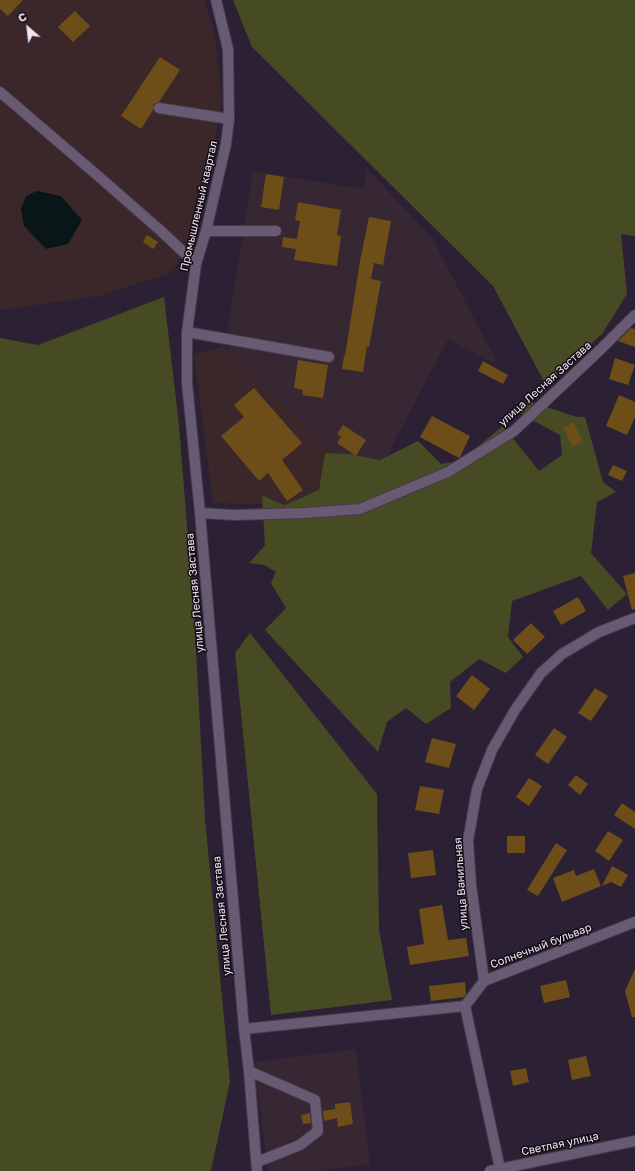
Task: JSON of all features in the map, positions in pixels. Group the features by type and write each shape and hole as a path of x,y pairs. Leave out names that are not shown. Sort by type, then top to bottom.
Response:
{"street":[{"name":"Промышленный квартал","path":"200,513 187,383 187,332 196,264 206,231 226,144 229,119 228,49 216,0"},
{"path":"0,92 97,175 196,264"},
{"path":"159,108 229,119"},
{"path":"206,231 276,231"},
{"name":"улица Лесная Застава","path":"257,1167 200,513 234,515 306,513 360,509 448,472 514,431 635,315"},
{"path":"187,332 330,358"},
{"name":"улица Ванильная","path":"484,981 471,885 468,841 477,789 492,750 515,710 540,673 562,654 599,632 635,618"},
{"name":"Солнечный бульвар","path":"465,1006 484,981 635,922"},
{"path":"244,1029 465,1006 500,1169"},
{"path":"249,1071 315,1100 318,1131 300,1145 257,1167"},
{"name":"Светлая улица","path":"490,1171 635,1141"}],"shaded area":[{"path":"0,0 204,0 214,31 222,98 208,173 192,241 170,273 99,296 0,310"},
{"path":"367,169 432,238 499,366 448,339 366,496 344,466 228,349 234,334 227,332 253,171 363,189"},
{"path":"37,191 61,196 82,220 68,244 46,249 24,226 21,209 26,196"},
{"path":"225,346 344,466 311,505 213,503 194,354"},
{"path":"356,1049 370,1164 314,1171 268,1171 254,1062"}],"green space":[{"path":"233,0 635,0 635,236 621,234 627,294 602,334 546,385 493,286 252,47"},
{"path":"164,297 179,425 194,614 205,819 230,1081 211,1171 0,1171 0,338 38,345"},
{"path":"528,401 577,417 585,417 603,482 616,492 597,502 591,553 627,594 608,610 581,576 512,601 508,637 523,657 506,673 479,659 450,682 451,708 426,724 406,708 387,722 378,752 265,630 286,608 271,583 276,572 264,565 249,563 265,545 262,495 285,505 319,490 325,453 349,454 380,460 418,441 441,464 460,461 503,426 539,471 562,455 560,435 521,414"},
{"path":"250,633 377,794 379,929 392,1000 271,1015 235,653"}],"building":[{"path":"0,0 23,0 8,16 0,9"},
{"path":"75,11 90,26 73,42 58,27"},
{"path":"160,57 180,70 159,102 154,104 153,110 141,129 121,116"},
{"path":"266,174 284,177 279,210 261,207"},
{"path":"298,202 341,210 337,235 341,236 337,266 294,260 296,249 282,247 283,237 297,239 300,221 295,220"},
{"path":"369,217 391,221 383,265 374,263 371,279 381,281 363,372 342,369"},
{"path":"147,235 158,242 153,249 143,242"},
{"path":"631,328 635,329 635,347 618,341"},
{"path":"615,358 635,365 628,385 609,379"},
{"path":"298,360 328,365 323,398 302,395 303,390 294,388"},
{"path":"483,361 508,375 503,384 478,371"},
{"path":"254,388 302,443 282,460 303,490 287,501 268,473 259,481 221,436 244,417 234,405"},
{"path":"619,395 635,402 635,417 627,435 606,426"},
{"path":"432,416 470,436 459,458 420,437"},
{"path":"573,422 583,441 573,447 563,428"},
{"path":"343,425 366,440 356,456 337,443 341,437 337,434"},
{"path":"613,465 627,471 622,481 608,475"},
{"path":"635,573 635,609 632,610 623,576"},
{"path":"578,597 586,611 561,625 553,611"},
{"path":"531,623 545,637 527,654 513,640"},
{"path":"472,675 490,689 474,710 456,696"},
{"path":"595,688 608,696 591,721 578,713"},
{"path":"554,728 567,737 548,764 535,755"},
{"path":"432,738 456,744 449,768 425,762"},
{"path":"576,775 588,784 580,795 568,785"},
{"path":"529,778 542,786 529,806 516,797"},
{"path":"420,786 444,790 439,814 415,810"},
{"path":"622,803 635,812 635,829 614,815"},
{"path":"608,831 623,840 609,861 595,851"},
{"path":"507,836 525,836 525,853 507,853"},
{"path":"556,843 567,850 538,896 527,890"},
{"path":"433,850 436,875 411,878 408,853"},
{"path":"612,866 628,875 621,887 611,882 602,886"},
{"path":"594,869 601,886 562,902 553,878 574,870 576,876"},
{"path":"442,905 448,940 466,938 469,956 410,965 407,947 424,944 419,909"},
{"path":"635,969 635,1017 632,1017 625,991"},
{"path":"566,980 570,997 544,1003 540,986"},
{"path":"465,982 466,994 464,997 431,1001 429,986"},
{"path":"586,1056 591,1076 572,1080 568,1060"},
{"path":"526,1068 529,1082 513,1086 510,1071"},
{"path":"350,1102 353,1124 338,1127 337,1118 324,1121 323,1111 335,1109 335,1104"},
{"path":"310,1113 311,1123 303,1124 301,1115"}]}
